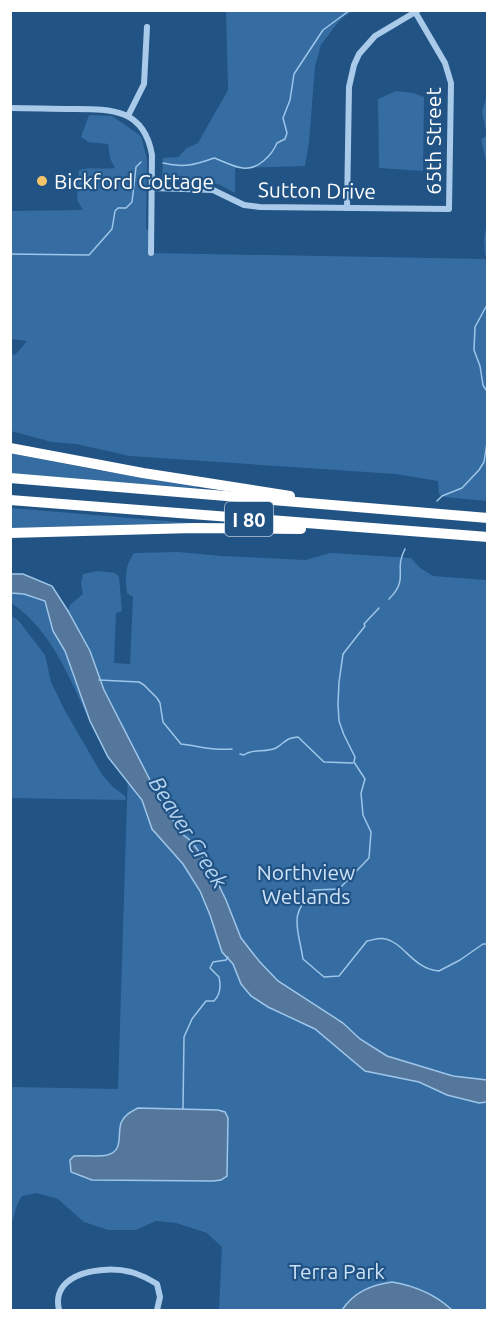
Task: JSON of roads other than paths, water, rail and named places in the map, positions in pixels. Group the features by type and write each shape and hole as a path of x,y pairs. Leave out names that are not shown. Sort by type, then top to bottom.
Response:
{"highway":[{"path":"10,448 143,473 306,498 331,506"},
{"name":"I 80","path":"10,478 488,518"},
{"name":"I 80","path":"10,501 488,537"},
{"path":"10,533 192,528 410,531"}],"street":[{"path":"347,208 349,87 354,65 367,44 381,32 415,11"},
{"name":"65th Street","path":"415,11 445,63 451,83 449,209"},
{"path":"128,116 144,84 147,27"},
{"path":"10,108 112,110 128,116 140,126 150,144 152,155 151,254"},
{"name":"Sutton Drive","path":"152,188 213,190 253,207 449,209"},
{"path":"59,1311 57,1296 68,1280 82,1275 116,1270 131,1272 157,1284 160,1297 157,1311"}],"waterway":[{"path":"163,163 189,165 214,158 249,168 264,161 277,143 285,139 287,133 283,118 290,100 294,74 323,30 350,10"},
{"path":"10,254 89,255 112,229 115,211 118,208 126,208 132,202 136,167 141,162"},
{"path":"488,303 475,327 474,350 480,366 483,385 488,393"},
{"path":"437,501 442,496 462,488 479,470 484,462 488,436"},
{"path":"389,599 399,585 400,563 405,549"},
{"path":"379,608 364,624 365,626 343,654 338,704 339,721 344,735 355,757 354,762 365,779 361,793 363,815 371,832 369,858 339,889 314,890 306,899 298,914 297,922 303,959 324,977 339,976 367,941 384,938 393,942 415,961 439,971 483,944 488,944"},
{"path":"99,680 139,682 144,685 157,698 163,722 181,744 212,749 232,749"},
{"path":"240,754 276,748 288,739 298,737 324,762 353,763"},
{"path":"183,1109 184,1037 192,1019 206,1001 214,1001 219,993 219,977 210,968 213,962 226,960 228,957"}],"place":[{"name":"Bickford Cottage","path":"42,181"}],"water label":[{"name":"Beaver Creek","path":"189,832"}],"park label":[{"name":"Northview Wetlands","path":"306,884"},
{"name":"Terra Park","path":"337,1271"}]}
